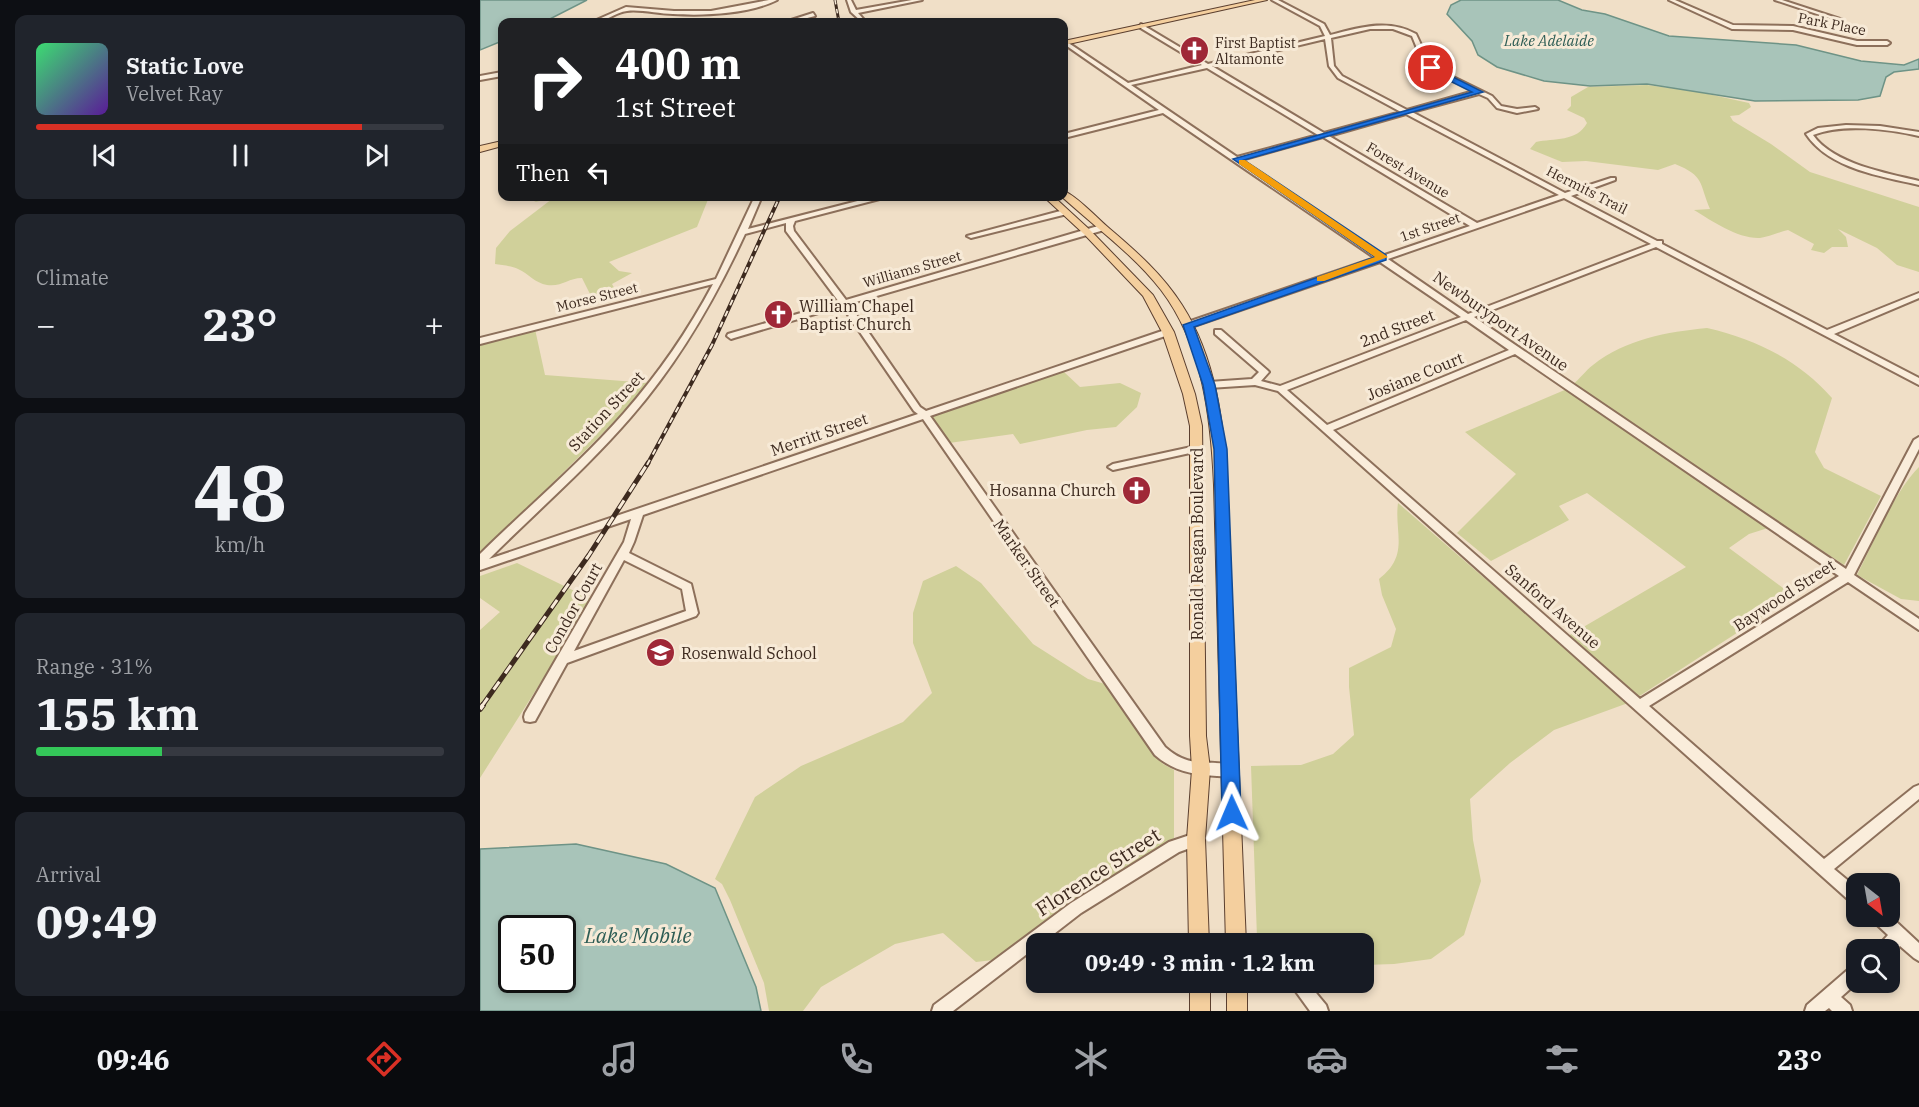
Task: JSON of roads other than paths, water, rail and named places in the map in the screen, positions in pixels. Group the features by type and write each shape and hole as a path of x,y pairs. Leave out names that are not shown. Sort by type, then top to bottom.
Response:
{"main road":[{"path":"1068,39 1242,0"},
{"path":"1068,39 1141,26 1262,0"},
{"path":"1166,20 1174,14"},
{"path":"480,149 498,149"},
{"path":"480,155 498,150"},
{"name":"Ronald Reagan Boulevard","path":"1068,198 1148,270 1171,298 1188,325 1209,385 1220,449 1222,575 1236,933"},
{"name":"Ronald Reagan Boulevard","path":"1052,201 1087,232 1148,295 1168,332 1189,394 1196,426 1198,736 1201,768 1196,839 1199,933"},
{"path":"1168,332 1188,325"},
{"path":"1200,993 1200,1011"},
{"path":"1237,993 1237,1011"}],"street":[{"path":"605,18 626,9 674,14 711,13 775,0"},
{"path":"849,0 854,12 860,18"},
{"path":"854,12 920,0"},
{"path":"1274,0 1322,25 1356,30"},
{"name":"Park Place","path":"1671,0 1732,27 1793,28 1857,43 1887,43"},
{"path":"1678,3 1692,0"},
{"path":"1777,0 1840,20"},
{"path":"802,18 813,15"},
{"name":"Hermits Trail","path":"1322,25 1328,36 1331,68 1335,73 1919,382"},
{"name":"Forest Avenue","path":"1141,26 1476,226"},
{"path":"1126,85 1328,36 1387,26 1403,29 1414,35 1426,63 1431,68 1494,100 1499,107 1506,110 1535,109"},
{"name":"Newburyport Avenue","path":"1068,41 1126,85 1383,257 1919,625"},
{"path":"480,78 498,75"},
{"path":"1237,159 1479,92"},
{"path":"1068,135 1164,111"},
{"path":"1907,130 1919,126"},
{"path":"1919,134 1907,130 1869,127 1820,130 1809,134 1814,142 1845,162 1919,183"},
{"name":"1st Street","path":"1188,325 1612,179"},
{"name":"Station Street","path":"480,561 643,397 697,321 720,279 757,201"},
{"path":"743,232 869,201"},
{"path":"971,236 1064,212"},
{"name":"Marker Street","path":"791,221 790,231 844,303 917,409 924,414 1160,751 1174,763 1231,771"},
{"name":"Williams Street","path":"731,336 1101,228"},
{"name":"2nd Street","path":"1281,389 1659,243"},
{"name":"Morse Street","path":"480,341 720,279"},
{"path":"1828,333 1919,295"},
{"name":"Merritt Street","path":"480,566 1168,332"},
{"path":"1218,332 1264,372 1255,382"},
{"name":"Josiane Court","path":"1326,429 1516,350"},
{"name":"Sanford Avenue","path":"1209,385 1255,382 1281,389 1846,888"},
{"name":"Baywood Street","path":"1639,706 1847,576 1919,440"},
{"path":"1113,467 1196,449"},
{"name":"Condor Court","path":"530,717 629,542 638,512"},
{"path":"562,660 692,613 687,588 622,554"},
{"path":"1824,868 1919,791"},
{"name":"Florence Street","path":"940,1011 1076,908 1174,847 1196,839"},
{"path":"1890,927 1919,953"},
{"path":"1896,939 1899,936"},
{"path":"1813,1011 1846,982"},
{"path":"1306,993 1320,1011"},
{"path":"1829,997 1844,1011"}],"water":[{"path":"480,0 587,0 552,18 498,18 498,43 480,50"},
{"name":"Lake Adelaide","path":"1461,0 1558,0 1582,10 1605,14 1669,36 1796,45 1861,61 1904,65 1919,59 1919,69 1894,72 1886,77 1880,96 1858,100 1755,101 1647,84 1590,86 1544,81 1497,67 1478,55 1472,41 1447,14 1451,5"},
{"name":"Lake Mobile","path":"576,844 666,864 715,888 756,987 761,1011 480,1011 480,849"}],"railway":[{"path":"835,0 838,18"},
{"path":"647,465 712,345 778,201"},
{"path":"482,706 589,555 648,463"},
{"path":"480,709 483,705"}],"place":[{"name":"First Baptist Altamonte","path":"1194,51"},
{"name":"William Chapel Baptist Church","path":"778,315"},
{"name":"Hosanna Church","path":"1137,490"},
{"name":"Rosenwald School","path":"660,653"}]}
